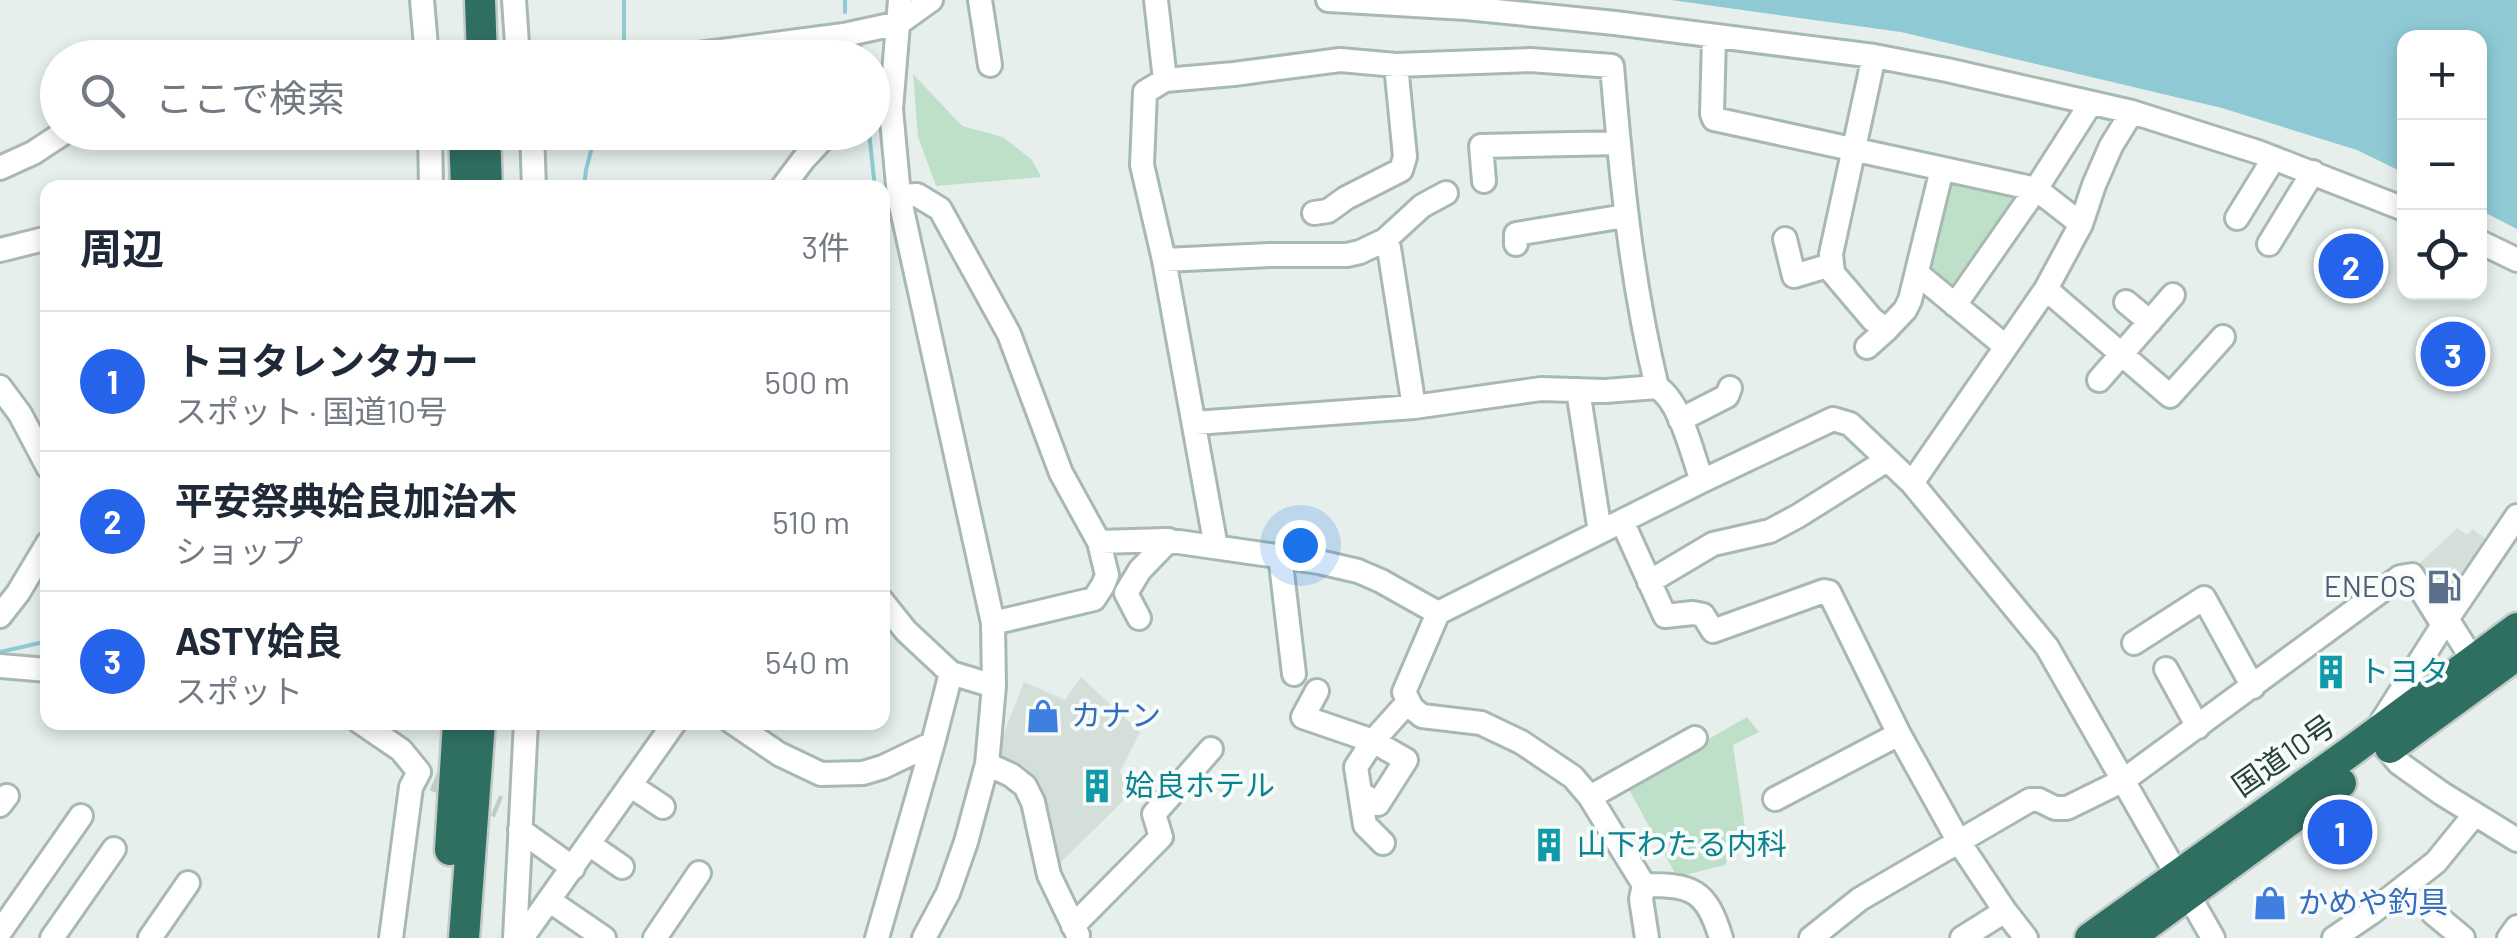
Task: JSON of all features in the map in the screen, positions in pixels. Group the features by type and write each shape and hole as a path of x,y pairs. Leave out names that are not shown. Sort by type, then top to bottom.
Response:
{"highway":[{"path":"459,0 460,40"},
{"path":"480,0 481,40"},
{"path":"465,150 466,180"},
{"path":"486,150 487,180"},
{"name":"国道10号","path":"2090,938 2184,885 2381,742 2479,669 2517,628"},
{"name":"国道10号","path":"2479,669 2517,655"},
{"path":"442,938 457,730"},
{"path":"464,938 479,730"},
{"name":"国道10号","path":"2129,938 2184,885"}],"street":[{"path":"422,0 426,40"},
{"path":"514,0 517,40"},
{"path":"857,40 900,12 931,0"},
{"path":"980,0 990,65"},
{"path":"1156,0 1165,80"},
{"path":"1328,0 1466,8 1615,23 1874,56 2132,112 2274,158 2397,205"},
{"path":"900,12 892,109 899,196 993,622 994,686 986,764 948,893 924,938"},
{"path":"1615,23 1612,66 1625,216 1657,387"},
{"path":"1714,36 1714,120 2036,189 2082,224"},
{"path":"1874,56 1831,265 1872,319 1886,330"},
{"path":"1216,547 1164,260 1142,165 1145,92 1165,80 1340,60 1396,66 1530,60 1612,66"},
{"path":"1314,213 1328,211 1401,170 1405,157 1396,66"},
{"path":"1954,305 2091,103"},
{"path":"1912,483 2046,289 2082,224 2111,146 2132,112"},
{"path":"1484,181 1482,146 1619,143"},
{"path":"0,168 40,148"},
{"path":"430,150 431,180"},
{"path":"533,150 534,180"},
{"path":"788,180 812,150"},
{"path":"2237,218 2274,158"},
{"path":"1867,347 1905,310 1918,274 1942,169"},
{"path":"2269,244 2313,172"},
{"path":"1164,260 1360,252 1385,240 1422,206 1446,192"},
{"path":"899,196 918,195 940,209 1009,334 1061,473 1099,542 1106,575 1104,586 1094,599 993,622"},
{"path":"1516,244 1516,234 1625,216"},
{"path":"1784,239 1794,276 1831,265"},
{"path":"0,250 40,240"},
{"path":"1385,240 1414,407"},
{"path":"2487,245 2517,260"},
{"path":"1918,274 2005,346"},
{"path":"2046,289 2170,396 2223,337"},
{"path":"2099,380 2174,296"},
{"path":"2126,302 2150,322"},
{"path":"0,387 40,452"},
{"path":"1195,423 1414,407 1542,389 1606,392 1657,387 1668,394 1702,481"},
{"path":"1680,420 1727,396 1730,388"},
{"path":"1578,390 1600,532"},
{"path":"1647,938 1640,899 1644,885 1590,796 1573,777 1520,742 1481,724 1422,716 1404,692 1438,613 1833,419 1850,424 1912,483 2047,647 2212,938"},
{"path":"1650,582 1713,544 1770,531 1887,460"},
{"path":"2517,516 2445,622 2381,742 2398,763 2517,840"},
{"path":"1622,521 1665,616 1703,615 1714,631 1829,592 1899,734 1959,842 2026,938"},
{"path":"1099,542 1170,540 1358,571 1438,613"},
{"path":"1139,618 1126,593 1140,570 1170,540"},
{"path":"0,616 40,556"},
{"path":"1280,556 1294,674"},
{"path":"1811,938 1860,899 2030,800 2066,808 2124,780 2400,577 2412,575 2479,669"},
{"path":"2134,644 2204,598 2253,687"},
{"path":"890,611 906,632 951,673 994,686"},
{"path":"0,666 40,669"},
{"path":"2166,669 2198,726"},
{"path":"877,938 951,673"},
{"path":"1318,691 1303,718 1372,741 1406,760 1378,804 1360,793"},
{"path":"1383,842 1365,825 1356,768 1372,741 1408,702"},
{"path":"372,730 401,750 426,776 411,788 391,938"},
{"path":"518,938 513,816 525,730"},
{"path":"518,938 550,901 668,730"},
{"path":"744,730 779,754 821,774 863,773 933,744"},
{"path":"1775,799 1899,734"},
{"path":"1590,796 1695,738"},
{"path":"986,764 1025,786 1033,802 1049,875 1077,932 1161,837 1154,814 1211,749"},
{"path":"630,785 663,807"},
{"path":"2334,938 2436,862 2474,814"},
{"path":"0,932 81,816"},
{"path":"513,816 573,868"},
{"path":"589,844 622,867"},
{"path":"52,938 114,849"},
{"path":"655,938 699,873"},
{"path":"150,938 188,882"},
{"path":"1644,885 1691,888 1706,905 1721,938"},
{"path":"550,901 604,938"},
{"path":"1962,938 2006,912"},
{"path":"2433,913 2462,938"},
{"path":"2509,938 2517,927"}],"shaded area":[{"name":"ENEOS","path":"2457,528 2467,535 2473,529 2487,540 2444,607 2416,567"},
{"path":"1081,677 1140,732 1120,771 1129,795 1058,865 995,756 1024,682 1065,700"}],"green space":[{"path":"913,74 962,126 1003,137 1032,160 1041,177 936,186 918,137"},
{"path":"1948,178 2010,193 2018,202 1952,290 1926,270"},
{"path":"1747,717 1759,732 1733,745 1745,827 1725,865 1677,877 1627,786"}],"water":[{"path":"1671,0 2517,0 2517,229 2487,214 2487,30 2397,30 2397,170 2357,150 2222,108 1901,32"}],"waterway":[{"path":"624,0 624,40"},
{"path":"845,0 845,12"},
{"path":"585,180 591,150"},
{"path":"871,150 874,180"},
{"path":"0,652 40,643"}],"tunnel":[{"path":"434,780 499,807"}],"place":[{"name":"平安祭典姶良加治木","path":"2351,266"},
{"name":"ASTY姶良","path":"2453,354"},
{"name":"ENEOS","path":"2444,587"},
{"name":"トヨタ","path":"2331,672"},
{"name":"カナン","path":"1043,716"},
{"name":"姶良ホテル","path":"1097,786"},
{"name":"トヨタレンタカー","path":"2340,832"},
{"name":"山下わたる内科","path":"1549,845"},
{"name":"かめや釣具","path":"2270,903"}]}
